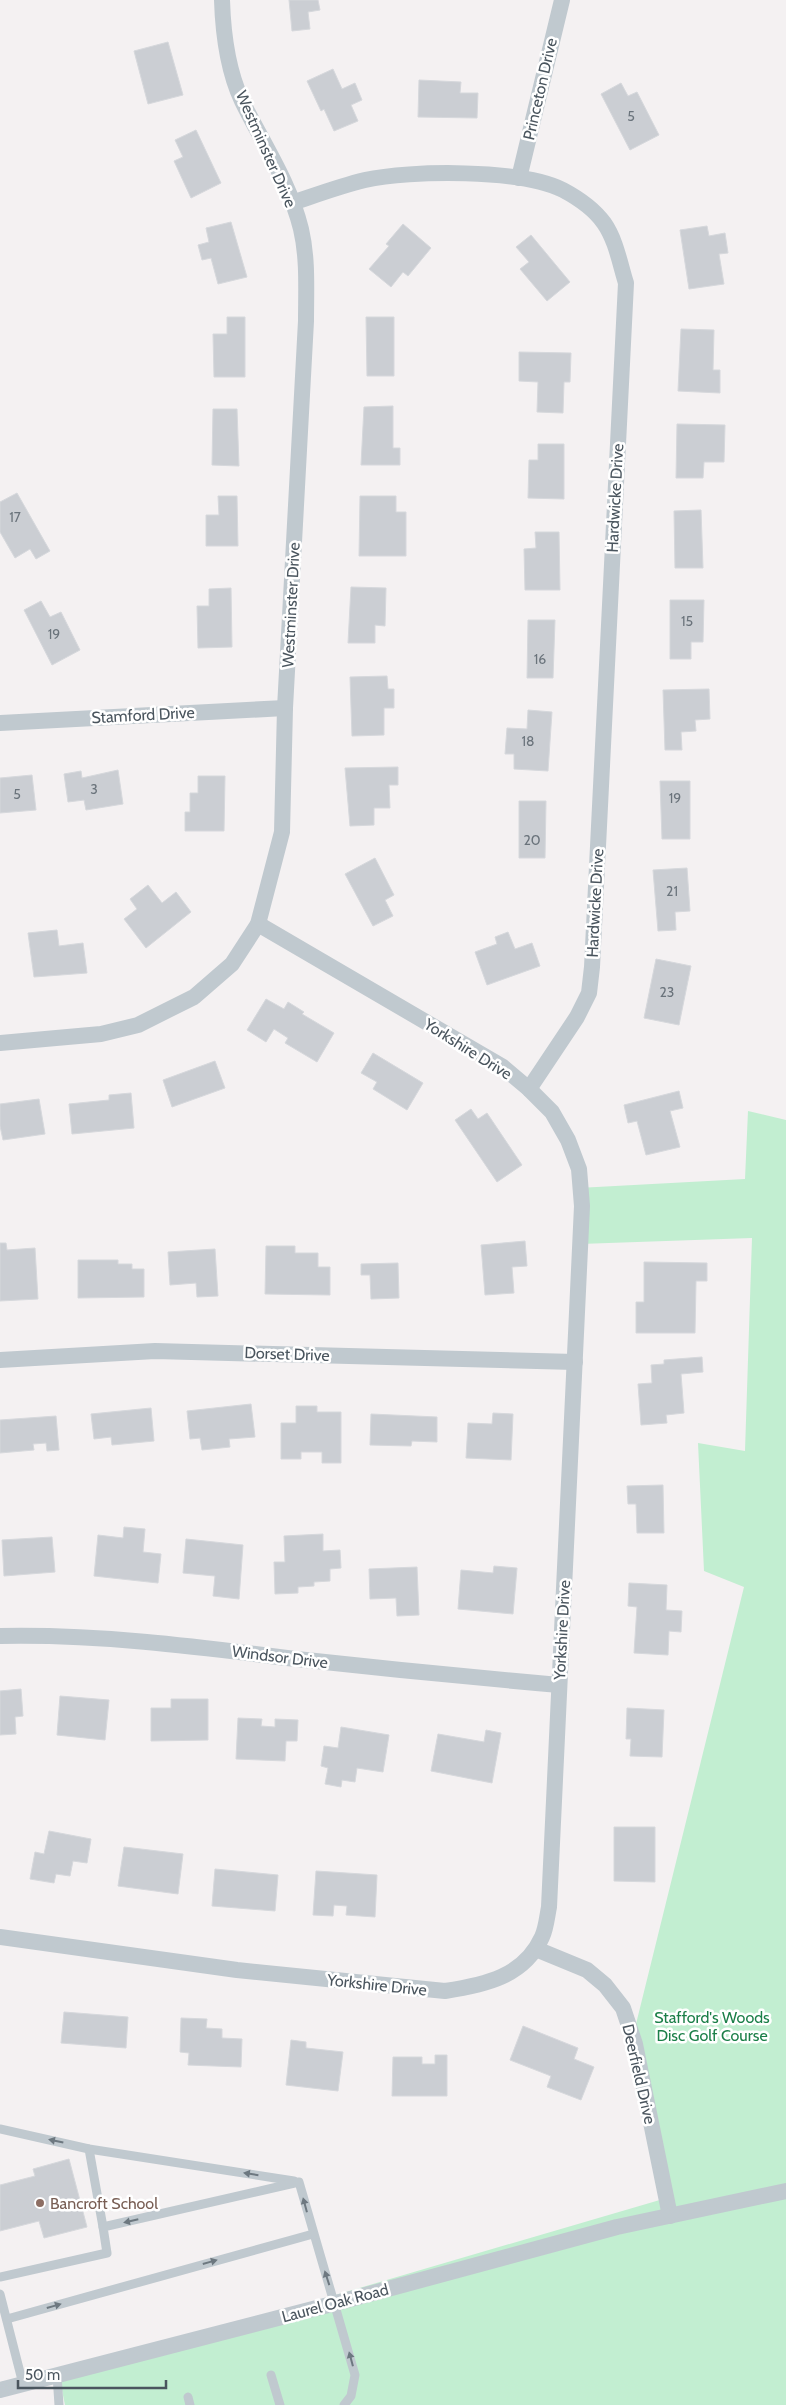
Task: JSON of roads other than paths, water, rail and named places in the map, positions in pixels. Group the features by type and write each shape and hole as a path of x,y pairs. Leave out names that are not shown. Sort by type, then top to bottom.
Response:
{"street":[{"name":"Westminster Drive","path":"0,1043 101,1034 138,1025 194,997 232,964 258,924 282,832 285,708 306,321 306,269 301,230 292,202 274,157 242,100 230,63 222,21 222,0"},
{"name":"Princeton Drive","path":"519,178 562,0"},
{"name":"Hardwicke Drive","path":"292,202 365,180 406,174 456,173 519,178 562,189 585,204 604,223 617,252 626,284 592,967 588,993 577,1017 529,1089"},
{"name":"Stamford Drive","path":"0,723 285,708"},
{"name":"Yorkshire Drive","path":"0,1937 237,1970 445,1991 478,1986 512,1973 532,1956 543,1936 549,1907 575,1362 582,1206 579,1168 568,1140 552,1112 503,1067 258,924"},
{"name":"Dorset Drive","path":"0,1360 155,1351 575,1362"},
{"name":"Windsor Drive","path":"0,1636 54,1635 157,1642 426,1674 559,1686"},
{"name":"Deerfield Drive","path":"536,1948 587,1970 605,1985 623,2008 635,2044 670,2216"},
{"name":"Laurel Oak Road","path":"0,2390 336,2304 617,2227 786,2191"}],"lane":[{"path":"0,2129 89,2149 299,2182"},
{"path":"0,2277 107,2253 89,2149"},
{"path":"103,2227 299,2182"},
{"path":"299,2182 312,2234 336,2304 355,2375 351,2396 344,2405"},
{"path":"7,2319 312,2234"},
{"path":"0,2294 23,2384"},
{"path":"57,2375 59,2405"},
{"path":"271,2375 280,2405"}],"place":[{"name":"Bancroft School","path":"40,2203"}],"park label":[{"name":"Stafford's Woods Disc Golf Course","path":"712,2026"}]}
